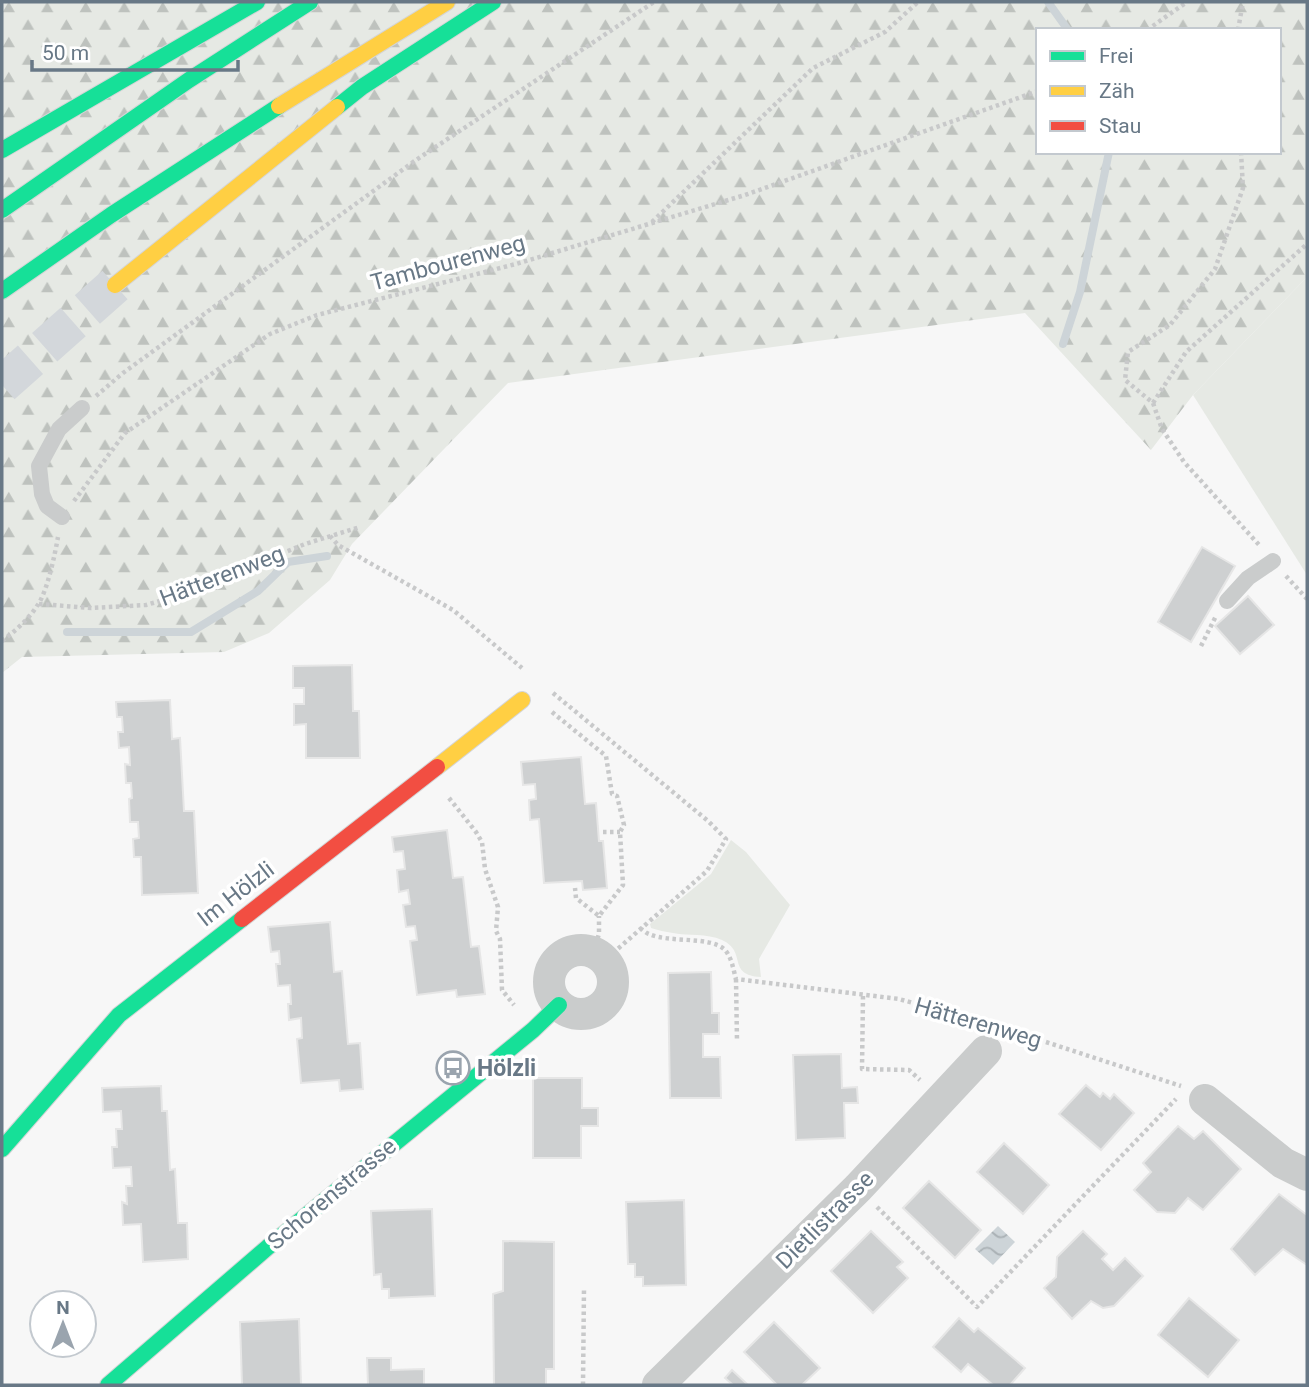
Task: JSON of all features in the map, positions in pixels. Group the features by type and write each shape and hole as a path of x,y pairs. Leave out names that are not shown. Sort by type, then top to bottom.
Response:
{"main road":[{"path":"2,150 257,2"},
{"path":"2,209 189,80 310,2"},
{"path":"2,291 247,125 447,2"},
{"path":"115,285 362,87 493,2"},
{"name":"Im Hölzli","path":"2,1149 119,1014 522,699"},
{"name":"Schorenstrasse","path":"108,1385 268,1247 533,1030 559,1005"}],"street":[{"path":"576,950 599,956 611,970 612,990 608,999 601,1007 582,1014 559,1005 553,999 549,980 551,969 557,960 576,950"},
{"name":"Dietlistrasse","path":"658,1385 858,1188 993,1035"},
{"path":"1194,1094 1283,1163 1307,1175"}],"lane":[{"path":"62,517 47,506 42,494 39,466 59,429 82,408"},
{"path":"1227,601 1248,578 1273,561"}],"path":[{"path":"82,408 123,373 416,160 654,2"},
{"path":"652,222 813,68 885,32 918,2"},
{"path":"1150,28 1187,2"},
{"path":"1238,28 1243,2"},
{"name":"Tambourenweg","path":"2,641 18,629 39,604 54,558 62,517 125,433 270,334 317,315 516,264 744,195 1036,92"},
{"path":"1241,154 1243,188 1215,269 1170,325 1128,352 1125,380 1153,403 1162,429 1184,462 1307,599"},
{"path":"1153,403 1186,352 1307,244"},
{"name":"Hätterenweg","path":"39,604 91,608 146,605 181,594 305,544 360,527"},
{"path":"330,536 338,545 453,610 523,668"},
{"path":"1201,646 1213,619 1227,601"},
{"path":"553,693 708,821 726,839 707,871 640,928 599,956"},
{"path":"547,708 606,756 612,793 617,796 624,825 620,832 623,885 599,916 599,956"},
{"path":"456,807 482,842 485,869 498,907 496,931 500,939 502,990 512,1003"},
{"path":"603,832 620,832"},
{"path":"575,888 576,898 599,916"},
{"path":"640,928 649,934 715,944 725,950 732,961 736,979 737,1041"},
{"name":"Hätterenweg","path":"736,979 900,999 993,1035 1194,1094"},
{"path":"863,996 862,1069 909,1070 920,1080"},
{"path":"858,1188 977,1307 1180,1096 1194,1094"},
{"path":"583,1385 584,1288"}],"green space":[{"path":"2,2 1307,2 1307,277 1193,395 1151,450 1025,313 508,383 352,544 330,580 269,633 224,652 22,657 2,673"},
{"path":"1307,277 1307,575 1193,395"},
{"path":"731,840 746,852 790,905 759,959 761,977 744,972 730,945 722,940 710,936 664,932 651,928 650,924 711,874"}],"water":[{"path":"998,1226 1015,1242 993,1265 975,1249"}],"building":[{"path":"1202,547 1235,566 1191,642 1158,622"},
{"path":"1248,596 1274,625 1240,654 1215,626"},
{"path":"352,665 353,711 359,711 360,758 306,758 306,724 294,725 294,704 304,704 304,688 293,688 293,666"},
{"path":"170,700 172,739 180,738 184,811 194,811 198,893 142,895 141,857 134,857 133,839 139,838 138,822 130,822 131,783 126,783 125,764 130,765 129,747 119,748 118,732 123,732 122,717 117,717 116,702"},
{"path":"581,757 585,804 596,803 607,888 583,890 582,881 544,883 539,819 530,820 529,800 536,799 535,784 523,785 521,762"},
{"path":"447,830 453,878 463,877 471,947 479,946 485,994 457,997 456,990 417,995 410,941 417,940 415,926 406,927 403,905 410,904 408,890 399,892 397,870 405,869 403,851 394,852 392,837"},
{"path":"330,922 334,972 342,971 348,1044 360,1043 363,1089 340,1091 339,1080 301,1083 297,1039 302,1038 301,1018 289,1020 290,985 278,986 276,964 280,964 279,951 271,952 268,927"},
{"path":"711,972 712,1013 719,1013 719,1034 703,1034 703,1057 720,1057 721,1098 670,1098 668,973"},
{"path":"841,1054 842,1088 857,1087 858,1103 844,1103 845,1138 796,1140 793,1055"},
{"path":"533,1078 582,1078 582,1108 598,1108 598,1126 581,1126 581,1158 533,1158"},
{"path":"1086,1085 1100,1097 1103,1093 1110,1099 1114,1094 1134,1113 1101,1150 1059,1114"},
{"path":"161,1086 162,1111 167,1111 170,1170 175,1169 178,1223 187,1223 188,1259 143,1262 141,1224 123,1225 122,1202 127,1204 126,1186 132,1186 131,1167 113,1168 112,1147 117,1147 116,1129 122,1129 121,1111 103,1112 102,1088"},
{"path":"1178,1126 1194,1139 1203,1131 1241,1169 1203,1210 1188,1198 1175,1213 1157,1212 1134,1190 1151,1172 1143,1163"},
{"path":"1004,1143 1049,1185 1023,1214 977,1172"},
{"path":"929,1181 981,1230 955,1258 903,1208"},
{"path":"1279,1194 1307,1215 1307,1265 1283,1249 1255,1275 1231,1249"},
{"path":"684,1200 686,1285 643,1286 643,1277 635,1277 635,1264 628,1264 626,1202"},
{"path":"432,1209 435,1296 389,1298 389,1289 382,1289 381,1274 374,1275 371,1211"},
{"path":"871,1231 903,1262 897,1267 908,1278 873,1313 831,1271"},
{"path":"1083,1231 1107,1254 1102,1259 1113,1270 1125,1258 1143,1276 1114,1306 1103,1308 1091,1301 1072,1319 1044,1288 1056,1277 1057,1257"},
{"path":"503,1241 554,1242 554,1369 546,1369 546,1385 494,1385 493,1294 503,1291"},
{"path":"1189,1298 1239,1340 1208,1377 1158,1335"},
{"path":"959,1318 974,1332 978,1328 1025,1368 1010,1385 993,1385 968,1364 961,1372 933,1347"},
{"path":"299,1319 301,1385 242,1385 240,1322"},
{"path":"774,1322 820,1368 802,1385 777,1385 744,1352"},
{"path":"367,1358 391,1358 391,1370 424,1369 424,1385 368,1385"},
{"path":"732,1370 748,1385 733,1385 725,1378"}],"waterway":[{"path":"1048,2 1067,28"},
{"path":"1063,344 1080,292 1109,154"},
{"path":"67,632 191,632 258,591 288,562 327,556"}],"tunnel":[{"path":"2,385 115,285"}],"traffic: fast":[{"path":"2,150 257,2"},
{"path":"2,210 189,80 310,2"},
{"path":"337,107 362,87 493,2"},
{"path":"2,291 111,215 279,106"},
{"path":"2,1149 119,1015 242,919"},
{"path":"108,1385 268,1247 533,1030 559,1005"}],"traffic: slow":[{"path":"279,106 447,2"},
{"path":"115,285 337,107"},
{"path":"437,767 522,700"}],"traffic: jam":[{"path":"242,919 437,767"}],"place":[{"name":"Hölzli","path":"453,1068"}]}
